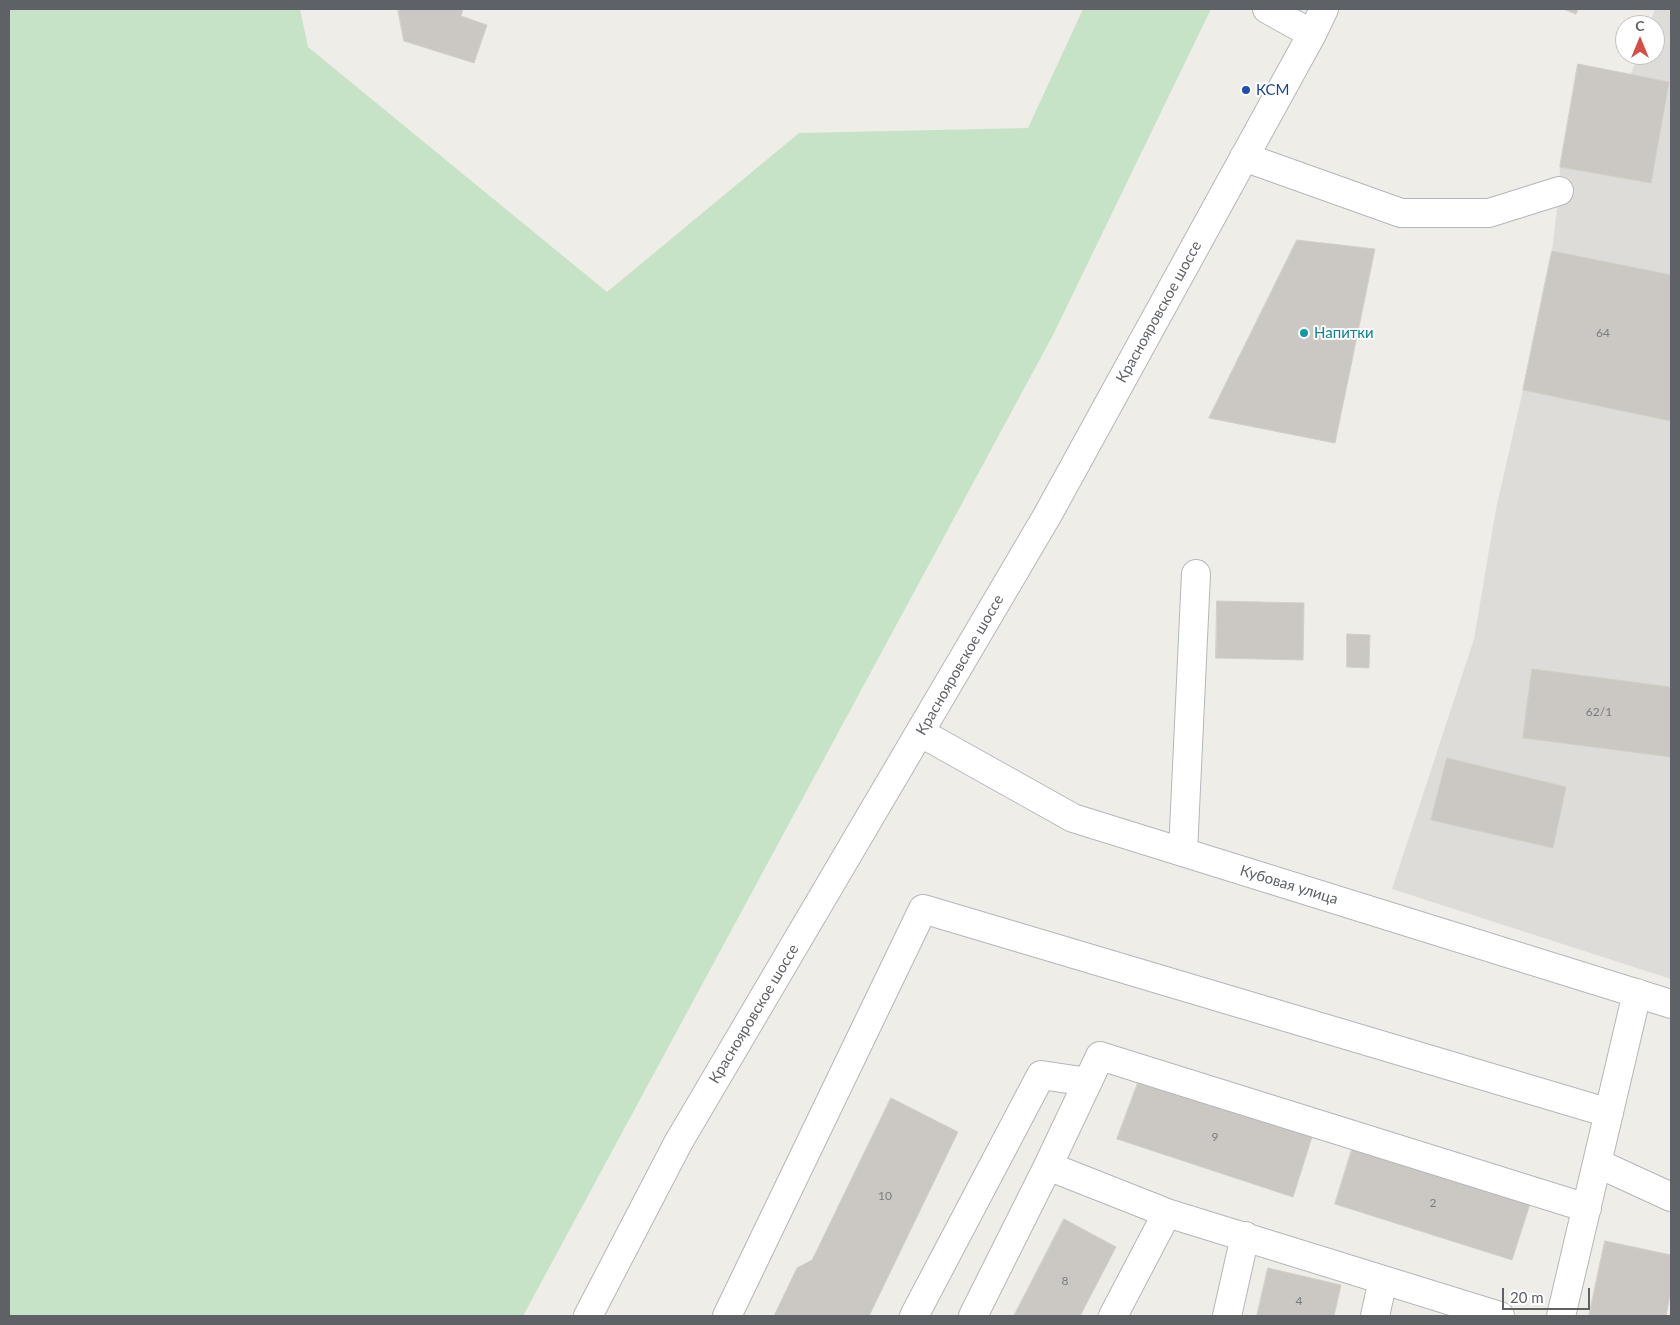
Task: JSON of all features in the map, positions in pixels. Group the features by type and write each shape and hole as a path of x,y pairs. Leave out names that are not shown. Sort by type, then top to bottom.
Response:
{"street":[{"path":"1267,9 1312,34"},
{"name":"Краснояровское шоссе","path":"588,1316 678,1143 1047,516 1324,9"},
{"path":"1244,157 1401,213 1489,213 1559,191"},
{"path":"1183,852 1196,574"},
{"name":"Кубовая улица","path":"920,733 1073,818 1671,1004"},
{"path":"727,1316 923,909 1609,1113"},
{"path":"1562,1316 1638,993"},
{"path":"974,1316 1100,1056 1587,1208"},
{"path":"914,1316 1041,1076 1088,1082"},
{"path":"1597,1164 1671,1197"},
{"path":"1048,1166 1167,1213 1500,1316"},
{"path":"1113,1316 1167,1213"},
{"path":"1227,1316 1245,1236"},
{"path":"1375,1316 1383,1280"}],"shaded area":[{"path":"1655,9 1671,9 1671,979 1392,889 1474,639 1496,509 1552,251 1560,167 1578,64 1631,74 1634,65 1665,65 1665,15 1653,15"}],"green space":[{"path":"9,9 300,9 308,47 607,292 799,133 1028,128 1083,9 1211,9 1053,335 523,1316 9,1316"}],"building":[{"path":"398,9 463,9 461,16 487,25 474,63 404,41"},
{"path":"1564,9 1578,9 1576,14"},
{"path":"1578,64 1669,82 1651,183 1560,167"},
{"name":"Напитки","path":"1297,240 1375,249 1335,443 1209,418"},
{"path":"1552,251 1671,275 1671,421 1523,390"},
{"path":"1217,601 1304,603 1303,660 1216,658"},
{"path":"1347,634 1370,635 1369,668 1347,667"},
{"path":"1532,669 1671,687 1671,757 1523,738"},
{"path":"1447,758 1566,787 1553,848 1431,820"},
{"path":"1139,1080 1313,1134 1293,1197 1117,1139"},
{"path":"891,1098 958,1132 869,1316 774,1316 797,1268 812,1260"},
{"path":"1353,1146 1531,1201 1512,1260 1335,1204"},
{"path":"1064,1219 1116,1247 1080,1316 1014,1316"},
{"path":"1605,1241 1671,1255 1671,1290 1666,1316 1589,1316"},
{"path":"1268,1268 1341,1285 1334,1316 1257,1316"}],"place":[{"name":"КСМ","path":"1246,90"},
{"name":"Напитки","path":"1304,333"}]}
